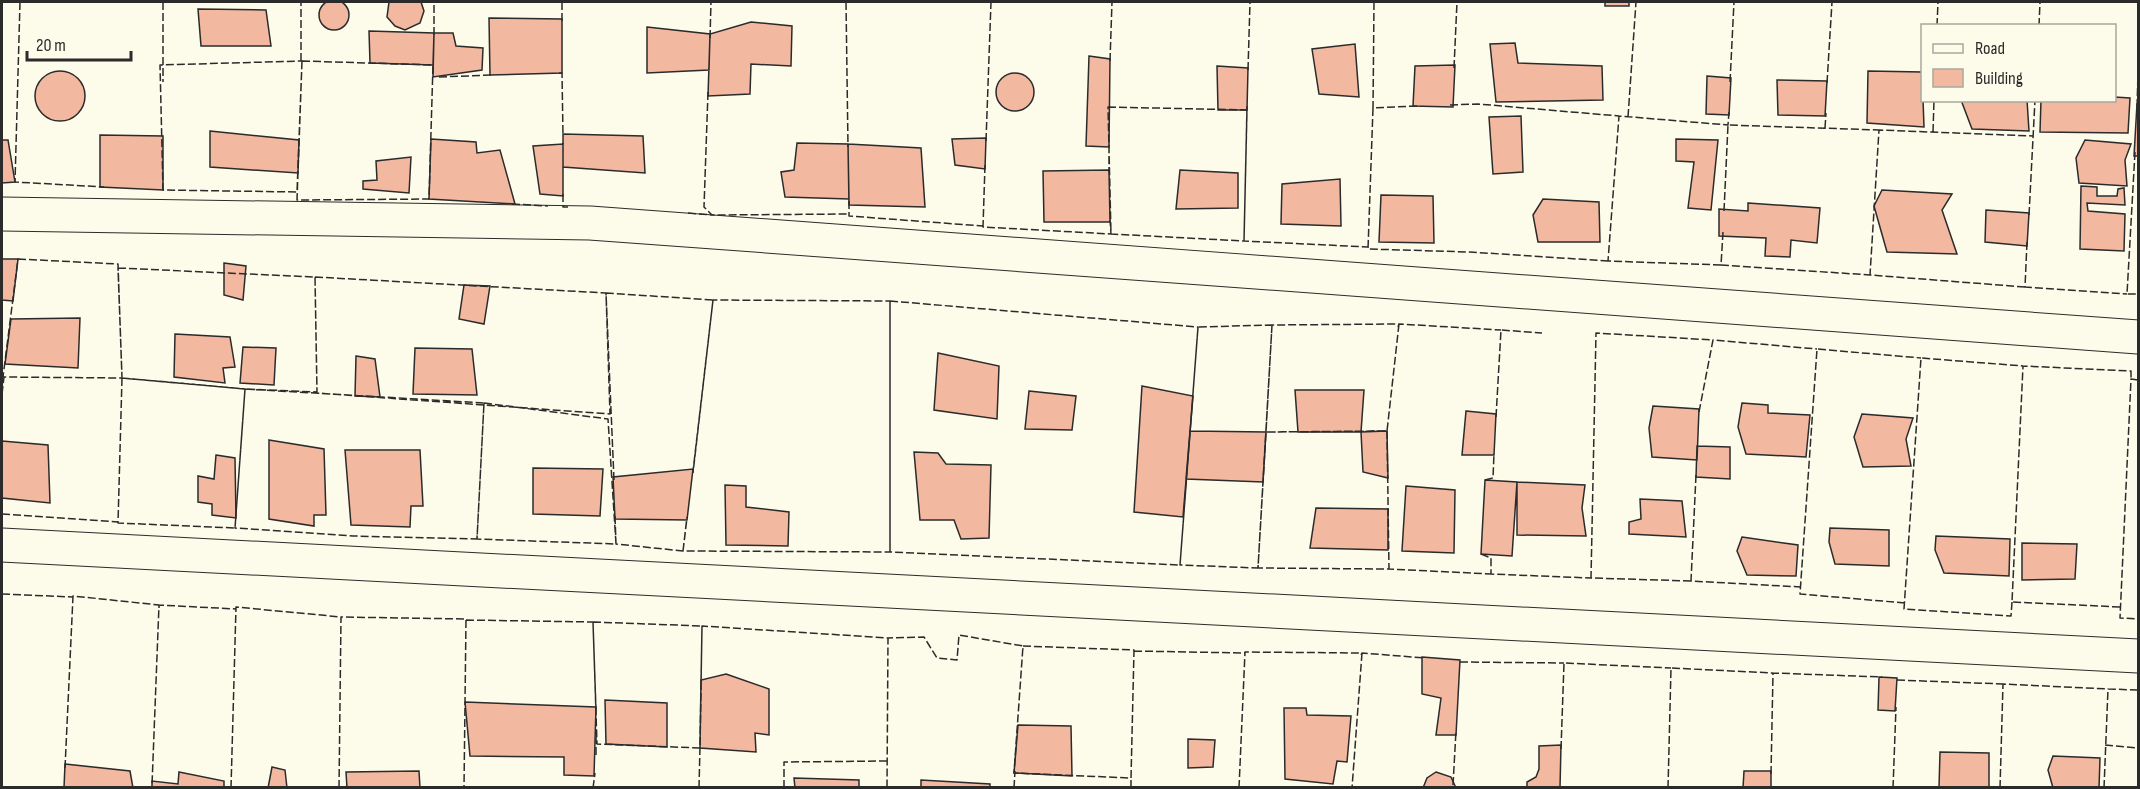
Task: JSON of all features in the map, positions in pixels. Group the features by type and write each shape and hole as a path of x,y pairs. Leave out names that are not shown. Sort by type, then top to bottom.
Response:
{"street":[{"path":"2,214 590,223 2139,337"},
{"path":"2,545 2139,656"}],"building":[{"path":"334,0 345,4 349,15 345,26 334,30 323,26 319,15 323,4"},
{"path":"389,2 421,2 424,11 420,23 405,30 395,26 387,17"},
{"path":"1605,2 1629,2 1629,6 1605,6"},
{"path":"198,9 266,10 271,46 201,46"},
{"path":"489,18 562,19 562,73 490,75"},
{"path":"751,22 792,26 791,66 751,64 750,94 708,96 710,34"},
{"path":"647,27 710,34 709,70 647,73"},
{"path":"369,31 434,33 433,65 370,63"},
{"path":"434,33 453,33 456,46 483,48 482,70 433,77"},
{"path":"1515,43 1518,63 1602,66 1603,100 1496,102 1490,44"},
{"path":"1355,44 1359,97 1319,94 1312,49"},
{"path":"1089,56 1110,59 1109,147 1086,146"},
{"path":"1455,65 1453,107 1413,106 1415,66"},
{"path":"1217,66 1248,68 1247,110 1218,110"},
{"path":"60,71 78,78 85,96 78,114 60,121 42,114 35,96 42,78"},
{"path":"1868,71 1921,72 1924,127 1867,123"},
{"path":"1015,73 1029,78 1034,92 1029,106 1015,111 1001,106 996,92 1001,78"},
{"path":"1707,76 1731,78 1729,115 1706,114"},
{"path":"1777,80 1827,81 1825,116 1778,115"},
{"path":"2116,97 2130,98 2128,133 2040,132 2041,102 2116,102"},
{"path":"1962,102 2027,102 2029,131 1972,129"},
{"path":"2137,104 2138,156 2134,156"},
{"path":"1521,116 1523,172 1493,174 1489,117"},
{"path":"210,131 299,140 298,173 210,167"},
{"path":"563,134 643,136 645,173 563,167"},
{"path":"100,135 163,136 163,190 100,187"},
{"path":"986,138 985,169 955,165 952,139"},
{"path":"431,139 476,142 477,153 500,150 515,204 429,199"},
{"path":"1676,139 1718,140 1711,210 1688,208 1694,162 1676,161"},
{"path":"2,140 8,140 15,182 2,183"},
{"path":"2085,140 2131,144 2125,160 2127,186 2079,183 2076,158"},
{"path":"797,143 848,144 849,199 785,197 781,172 794,170"},
{"path":"563,144 563,196 540,194 533,146"},
{"path":"848,144 921,148 925,207 849,205"},
{"path":"411,157 409,193 363,189 363,181 377,180 376,161"},
{"path":"1109,170 1110,222 1044,222 1043,171"},
{"path":"1180,170 1238,173 1238,208 1176,209"},
{"path":"1340,179 1341,226 1281,224 1282,184"},
{"path":"2081,186 2097,187 2097,196 2117,196 2118,189 2124,188 2125,205 2087,203 2088,211 2125,214 2124,251 2080,249"},
{"path":"1882,190 1952,194 1942,210 1957,254 1887,252 1874,206"},
{"path":"1381,195 1433,196 1434,243 1379,242"},
{"path":"1543,199 1599,202 1600,242 1538,242 1533,215"},
{"path":"1748,203 1820,208 1817,243 1791,240 1790,257 1765,256 1766,238 1719,236 1719,209 1748,211"},
{"path":"1986,210 2029,213 2027,246 1985,242"},
{"path":"2,259 18,259 13,301 2,300"},
{"path":"224,263 246,266 243,300 224,295"},
{"path":"464,285 490,286 484,324 459,319"},
{"path":"80,318 78,368 5,364 11,319"},
{"path":"175,334 230,337 235,367 223,368 225,383 174,377"},
{"path":"243,347 276,348 274,385 240,383"},
{"path":"415,348 472,349 477,395 413,394"},
{"path":"938,353 999,366 997,419 934,410"},
{"path":"356,356 375,359 380,397 355,396"},
{"path":"1142,386 1193,396 1183,517 1134,512"},
{"path":"1295,390 1364,390 1361,432 1298,432"},
{"path":"1029,391 1076,396 1072,430 1025,429"},
{"path":"1742,403 1768,405 1768,413 1810,415 1806,457 1746,454 1738,427"},
{"path":"1653,406 1699,409 1697,460 1652,457 1649,428"},
{"path":"1466,411 1496,414 1494,455 1462,455"},
{"path":"1862,414 1913,418 1906,439 1911,466 1863,467 1854,437"},
{"path":"1190,431 1266,432 1263,482 1186,479"},
{"path":"1387,431 1388,478 1363,472 1361,432"},
{"path":"269,440 324,449 326,515 314,515 314,526 269,519"},
{"path":"2,441 48,445 50,503 2,498"},
{"path":"1697,446 1730,447 1730,479 1696,477"},
{"path":"345,450 420,450 423,506 411,506 410,527 351,525"},
{"path":"914,452 938,453 946,464 991,465 989,538 961,539 954,520 920,520"},
{"path":"216,455 235,458 236,518 212,515 212,504 198,502 198,476 214,479"},
{"path":"533,468 603,469 600,516 533,514"},
{"path":"693,469 687,520 615,519 613,477"},
{"path":"1485,480 1517,482 1512,556 1481,554"},
{"path":"1517,482 1585,485 1582,508 1586,536 1517,535"},
{"path":"725,485 746,486 746,507 789,512 788,546 726,545"},
{"path":"1406,486 1455,490 1454,553 1402,551"},
{"path":"1640,499 1682,501 1686,537 1629,534 1629,522 1641,519"},
{"path":"1316,508 1388,509 1388,550 1310,548"},
{"path":"1830,528 1889,530 1889,566 1835,564 1829,542"},
{"path":"1936,536 2010,539 2009,576 1944,573 1935,550"},
{"path":"1742,537 1798,545 1796,576 1747,575 1737,551"},
{"path":"2022,543 2077,544 2075,579 2022,580"},
{"path":"1422,657 1460,660 1456,735 1436,735 1441,698 1422,694"},
{"path":"726,674 769,689 769,735 755,733 756,752 700,748 701,680"},
{"path":"1879,677 1897,678 1895,711 1878,710"},
{"path":"605,700 667,703 667,747 606,744"},
{"path":"465,702 596,707 594,776 564,775 564,757 470,756"},
{"path":"1284,708 1306,708 1307,715 1351,716 1347,762 1337,761 1333,784 1285,779"},
{"path":"1018,725 1071,726 1072,776 1014,773"},
{"path":"1188,739 1215,740 1213,767 1188,768"},
{"path":"1561,745 1560,788 1527,788 1527,782 1536,777 1539,769 1539,746"},
{"path":"1940,752 1989,753 1989,788 1939,788"},
{"path":"2053,756 2100,758 2099,788 2053,788 2048,770"},
{"path":"65,764 130,771 133,788 64,788"},
{"path":"272,767 285,770 287,788 268,788"},
{"path":"419,771 420,788 347,788 346,772"},
{"path":"1744,771 1771,771 1771,788 1743,788"},
{"path":"179,772 224,781 224,788 152,788 152,781 178,784"},
{"path":"1436,772 1451,777 1456,788 1423,788 1427,778"},
{"path":"794,778 859,780 859,788 795,788"},
{"path":"921,780 990,784 990,788 921,788"}],"fence":[{"path":"20,2 15,182 104,187"},
{"path":"163,2 163,82"},
{"path":"301,2 301,61"},
{"path":"434,2 434,35"},
{"path":"562,2 562,23"},
{"path":"710,38 711,2"},
{"path":"846,2 848,147"},
{"path":"986,141 991,2"},
{"path":"1110,61 1112,2"},
{"path":"1248,70 1250,2"},
{"path":"1373,109 1374,2"},
{"path":"1454,68 1457,2"},
{"path":"1628,117 1636,2"},
{"path":"1730,82 1734,2"},
{"path":"1827,83 1832,2"},
{"path":"1937,24 1938,2"},
{"path":"2039,24 2040,2"},
{"path":"302,61 433,65 429,199 297,200 302,61"},
{"path":"302,61 297,192 163,190 160,65 302,61"},
{"path":"559,73 562,73 563,136"},
{"path":"2137,107 2138,73"},
{"path":"439,77 493,75"},
{"path":"708,92 704,207 712,215 849,214"},
{"path":"1933,132 1934,102"},
{"path":"2029,215 2035,102"},
{"path":"1450,105 1478,104 1619,116"},
{"path":"1247,106 1244,241 1368,247"},
{"path":"1417,106 1373,108 1368,249 1470,252 1608,261"},
{"path":"1108,107 1247,110 1244,241 1111,234 1108,107"},
{"path":"1721,265 1608,261 1619,116 1728,125 1729,112"},
{"path":"1825,128 1826,113"},
{"path":"1724,211 1728,125 1879,130"},
{"path":"2025,287 1870,275 1879,130 2033,136"},
{"path":"1109,145 1109,172"},
{"path":"2135,152 2127,294 2138,294"},
{"path":"985,165 983,227 1111,234 1110,220"},
{"path":"563,194 563,207 568,207"},
{"path":"849,201 849,216 983,226"},
{"path":"512,204 548,206"},
{"path":"688,213 712,215"},
{"path":"1723,232 1721,265 1870,275"},
{"path":"2027,242 2025,287 2127,294"},
{"path":"18,259 118,264 122,378 3,377 18,259"},
{"path":"118,268 315,277 317,392 245,389 122,378 118,268"},
{"path":"315,277 606,293 610,414 317,393 315,277"},
{"path":"614,480 606,293 713,300 693,471"},
{"path":"615,516 616,544 683,551 890,552 890,301 713,300 693,473"},
{"path":"890,301 1198,327 1180,565 890,552 890,301"},
{"path":"1399,324 1387,431 1266,432 1272,325 1399,324"},
{"path":"1398,327 1399,324 1501,330"},
{"path":"1272,325 1258,568 1180,565 1198,327 1272,325"},
{"path":"1496,417 1501,330 1542,333"},
{"path":"1691,581 1591,578 1596,333 1713,340"},
{"path":"1699,412 1713,340 1817,349"},
{"path":"1905,603 1800,594 1817,349 1921,358"},
{"path":"2012,602 2011,616 1904,609 1921,358 2023,366"},
{"path":"2120,607 2012,602 2023,366 2131,371 2131,379"},
{"path":"2,394 4,377"},
{"path":"122,378 245,389 235,528 118,523 122,378"},
{"path":"2138,380 2131,379 2120,618 2138,619"},
{"path":"245,389 484,403 477,539 353,536 235,528 245,389"},
{"path":"484,403 608,419 616,544 477,539 484,403"},
{"path":"1387,431 1389,569 1258,568 1266,432 1387,431"},
{"path":"1485,480 1493,478 1494,453"},
{"path":"1696,475 1691,581 1801,587"},
{"path":"2,514 118,522"},
{"path":"683,551 687,517"},
{"path":"683,551 687,518"},
{"path":"1481,554 1491,558 1491,574 1591,578"},
{"path":"1389,566 1389,569 1491,574"},
{"path":"2,594 73,597"},
{"path":"65,768 73,596 159,605 152,785"},
{"path":"159,608 159,605 236,609"},
{"path":"231,788 236,607 341,617 341,620"},
{"path":"339,788 341,617 466,619 464,788"},
{"path":"466,620 593,622 596,710"},
{"path":"593,622 702,626 700,748 597,744 593,622"},
{"path":"701,683 702,626 888,638 887,788"},
{"path":"888,641 888,638 924,637 937,658 957,660 959,635 1023,646 1023,649"},
{"path":"1023,646 1134,650 1131,778 1014,773 1023,646"},
{"path":"1134,651 1245,653"},
{"path":"1239,788 1245,652 1362,653 1352,788"},
{"path":"1361,655 1362,653 1425,658"},
{"path":"1460,662 1564,663"},
{"path":"1561,749 1564,663 1671,668"},
{"path":"1668,788 1671,668 1773,673"},
{"path":"1771,774 1773,673 1882,677"},
{"path":"1897,680 2003,684"},
{"path":"2000,788 2003,684 2108,689"},
{"path":"2104,788 2108,689 2138,690"},
{"path":"1893,788 1896,707"},
{"path":"1453,785 1456,731"},
{"path":"596,737 596,755"},
{"path":"2105,745 2138,748"},
{"path":"699,788 700,746"},
{"path":"784,788 784,762 888,761"},
{"path":"1014,788 1015,771"},
{"path":"593,788 595,773"},
{"path":"1131,777 1131,788"}]}
